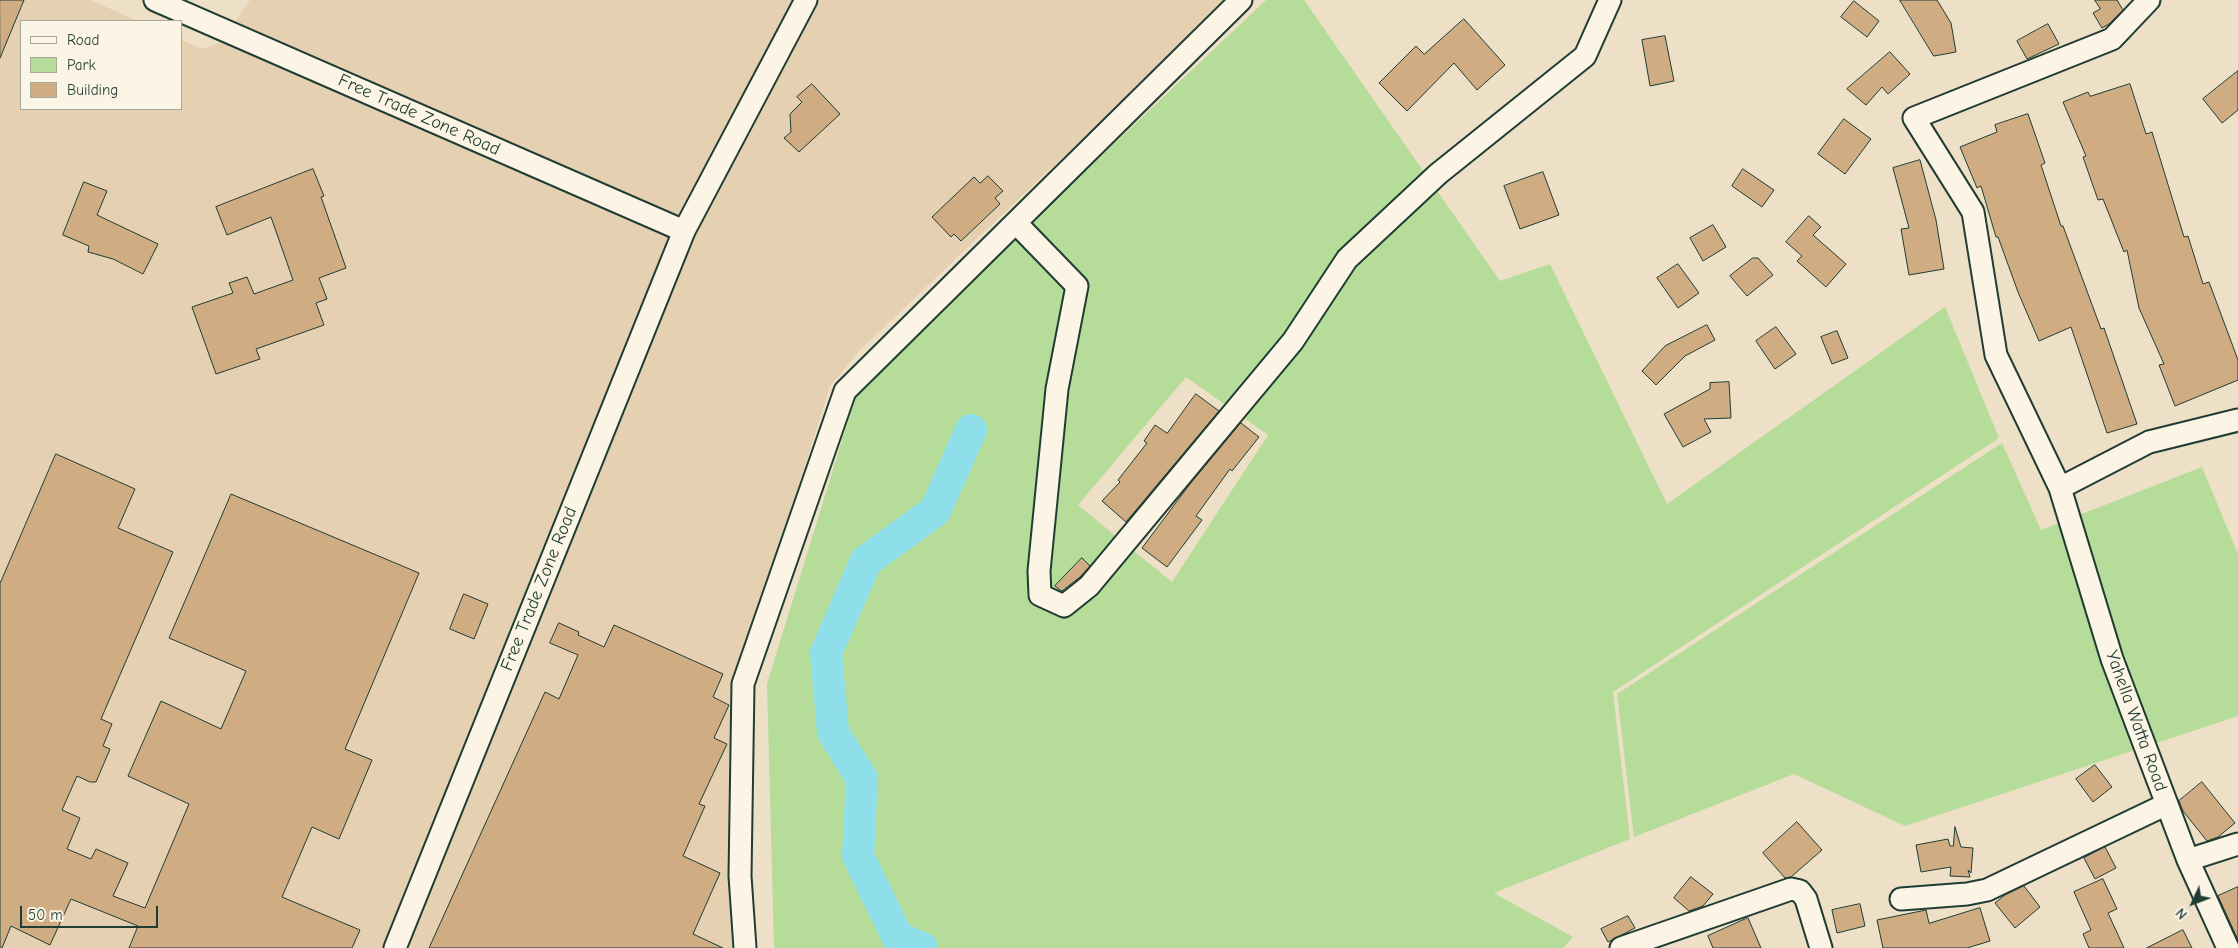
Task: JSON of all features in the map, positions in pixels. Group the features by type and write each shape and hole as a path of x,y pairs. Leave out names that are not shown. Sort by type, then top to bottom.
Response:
{"street":[{"name":"Free Trade Zone Road","path":"155,0 684,231"},
{"name":"Free Trade Zone Road","path":"395,948 684,231 806,0"},
{"path":"745,948 740,876 743,684 845,391 1241,0"},
{"path":"1016,223 1077,286 1057,389 1039,571 1040,595 1064,606 1089,586 1293,341 1347,259 1438,174 1584,56 1610,0"},
{"name":"Yahella Watta Road","path":"2148,0 2112,40 1914,118 1973,212 1996,355 2060,488 2112,659 2188,860 2228,948"},
{"path":"2060,488 2149,442 2238,420"},
{"path":"1901,899 1967,894 1987,890 2167,804"},
{"path":"2188,860 2238,844"},
{"path":"1621,948 1791,889 1800,891 1806,899 1822,948"}],"shaded area":[{"path":"0,0 90,0 136,20 20,20 20,110 182,110 182,40 203,49 221,42 250,0 1228,0 860,350 830,386 748,647 749,948 0,948"}],"green space":[{"path":"1266,0 1304,0 1500,281 1550,264 1667,504 1945,307 1999,438 1613,692 1630,839 1494,893 1573,937 1563,948 774,948 767,684 859,385","holes":["1186,377 1268,435 1172,582 1078,505"]},
{"path":"2002,443 2041,530 2202,467 2238,554 2238,716 1905,826 1794,774 1634,837 1617,694"}],"building":[{"path":"0,0 24,0 0,58"},
{"path":"1900,0 1937,0 1951,23 1956,52 1934,56"},
{"path":"2095,0 2117,0 2123,10 2109,24 2102,28 2093,13 2100,9"},
{"path":"1854,1 1879,21 1867,37 1841,17"},
{"path":"1464,19 1505,65 1477,90 1454,63 1407,111 1379,83 1416,46 1424,54"},
{"path":"2048,24 2059,44 2027,59 2017,41"},
{"path":"1665,36 1674,81 1650,86 1642,40"},
{"path":"1890,52 1910,74 1888,94 1882,87 1866,105 1847,89"},
{"path":"2238,71 2238,110 2222,123 2203,99"},
{"path":"812,84 840,114 799,152 784,138 791,132 790,114 802,102 797,97"},
{"path":"2130,84 2146,134 2152,132 2184,237 2188,236 2203,284 2209,282 2238,360 2238,380 2175,406 2159,365 2164,364 2139,308 2127,250 2124,252 2103,199 2098,200 2083,157 2086,156 2063,102 2088,92 2090,96"},
{"path":"2028,114 2045,163 2041,165 2061,226 2063,226 2101,329 2104,328 2137,424 2107,433 2071,327 2039,341 2018,292 1998,237 1996,237 1981,186 1977,188 1960,147 1997,132 1995,125"},
{"path":"1844,119 1871,139 1845,174 1818,154"},
{"path":"1920,160 1936,220 1944,269 1909,275 1901,229 1909,228 1893,168"},
{"path":"313,169 324,196 321,197 346,268 319,278 327,299 316,303 324,325 256,349 260,359 216,374 192,307 233,293 229,283 247,277 254,294 293,280 271,217 227,235 216,207"},
{"path":"1743,169 1774,190 1762,207 1732,186"},
{"path":"1543,172 1559,215 1520,229 1504,186"},
{"path":"988,176 1003,191 995,198 1000,204 961,241 954,234 951,237 932,217 974,177 980,183"},
{"path":"84,182 107,191 97,215 158,244 143,274 113,259 88,252 89,246 63,235"},
{"path":"1809,216 1821,227 1813,235 1846,264 1826,287 1797,261 1802,256 1786,242"},
{"path":"1713,225 1726,247 1703,261 1690,238"},
{"path":"1753,258 1758,258 1773,275 1747,296 1730,276"},
{"path":"1678,264 1699,293 1678,308 1657,278"},
{"path":"1707,325 1715,340 1685,356 1656,385 1642,371 1665,346"},
{"path":"1776,327 1796,354 1775,369 1756,341"},
{"path":"1837,331 1848,358 1832,364 1821,337"},
{"path":"1729,382 1731,418 1704,419 1711,432 1683,447 1664,414 1710,389 1710,383"},
{"path":"1196,394 1219,411 1126,522 1102,501 1120,482 1118,480 1147,443 1144,441 1155,425 1167,433"},
{"path":"1241,423 1259,437 1232,471 1230,469 1196,516 1202,520 1167,567 1142,548 1190,484"},
{"path":"56,454 135,489 118,528 173,552 101,719 112,724 103,746 110,749 96,782 90,782 77,776 62,810 80,818 67,849 91,859 96,849 128,863 113,896 145,908 189,804 128,776 161,701 221,729 246,671 169,638 231,494 419,573 345,749 372,760 339,839 312,827 282,897 360,930 352,948 129,948 138,926 71,899 50,945 11,926 2,948 0,948 0,584"},
{"path":"1082,558 1090,566 1080,577 1062,591 1055,586"},
{"path":"464,594 488,604 474,639 450,629"},
{"path":"559,623 579,632 578,635 604,647 614,625 723,674 713,697 729,705 714,738 727,744 699,804 705,806 683,856 720,873 693,934 723,948 429,948 545,692 559,699 578,655 550,643"},
{"path":"2095,765 2112,787 2093,802 2076,779"},
{"path":"2202,782 2235,823 2218,837 2207,841 2183,811 2179,801"},
{"path":"1797,822 1822,850 1791,877 1785,878 1763,853"},
{"path":"1955,827 1961,847 1973,848 1971,873 1968,870 1970,877 1950,876 1951,867 1921,872 1916,845 1948,839 1950,846 1953,846"},
{"path":"2105,847 2116,868 2095,879 2084,858"},
{"path":"1691,877 1713,894 1703,906 1689,911 1674,898"},
{"path":"2103,879 2117,909 2108,913 2124,948 2089,948 2083,934 2091,930 2074,892"},
{"path":"2024,886 2040,907 2015,928 1995,903 2005,895"},
{"path":"2238,887 2238,940 2218,896"},
{"path":"1860,904 1865,926 1837,933 1832,910"},
{"path":"1980,908 1990,941 1967,948 1883,948 1877,920 1926,910 1929,923"},
{"path":"1628,916 1635,928 1608,942 1601,929"},
{"path":"1748,918 1761,948 1713,948 1708,936"},
{"path":"2183,930 2192,948 2147,948"}],"waterway":[{"path":"922,948 898,938 858,856 862,779 833,732 826,653 866,561 935,511 971,430"}]}
